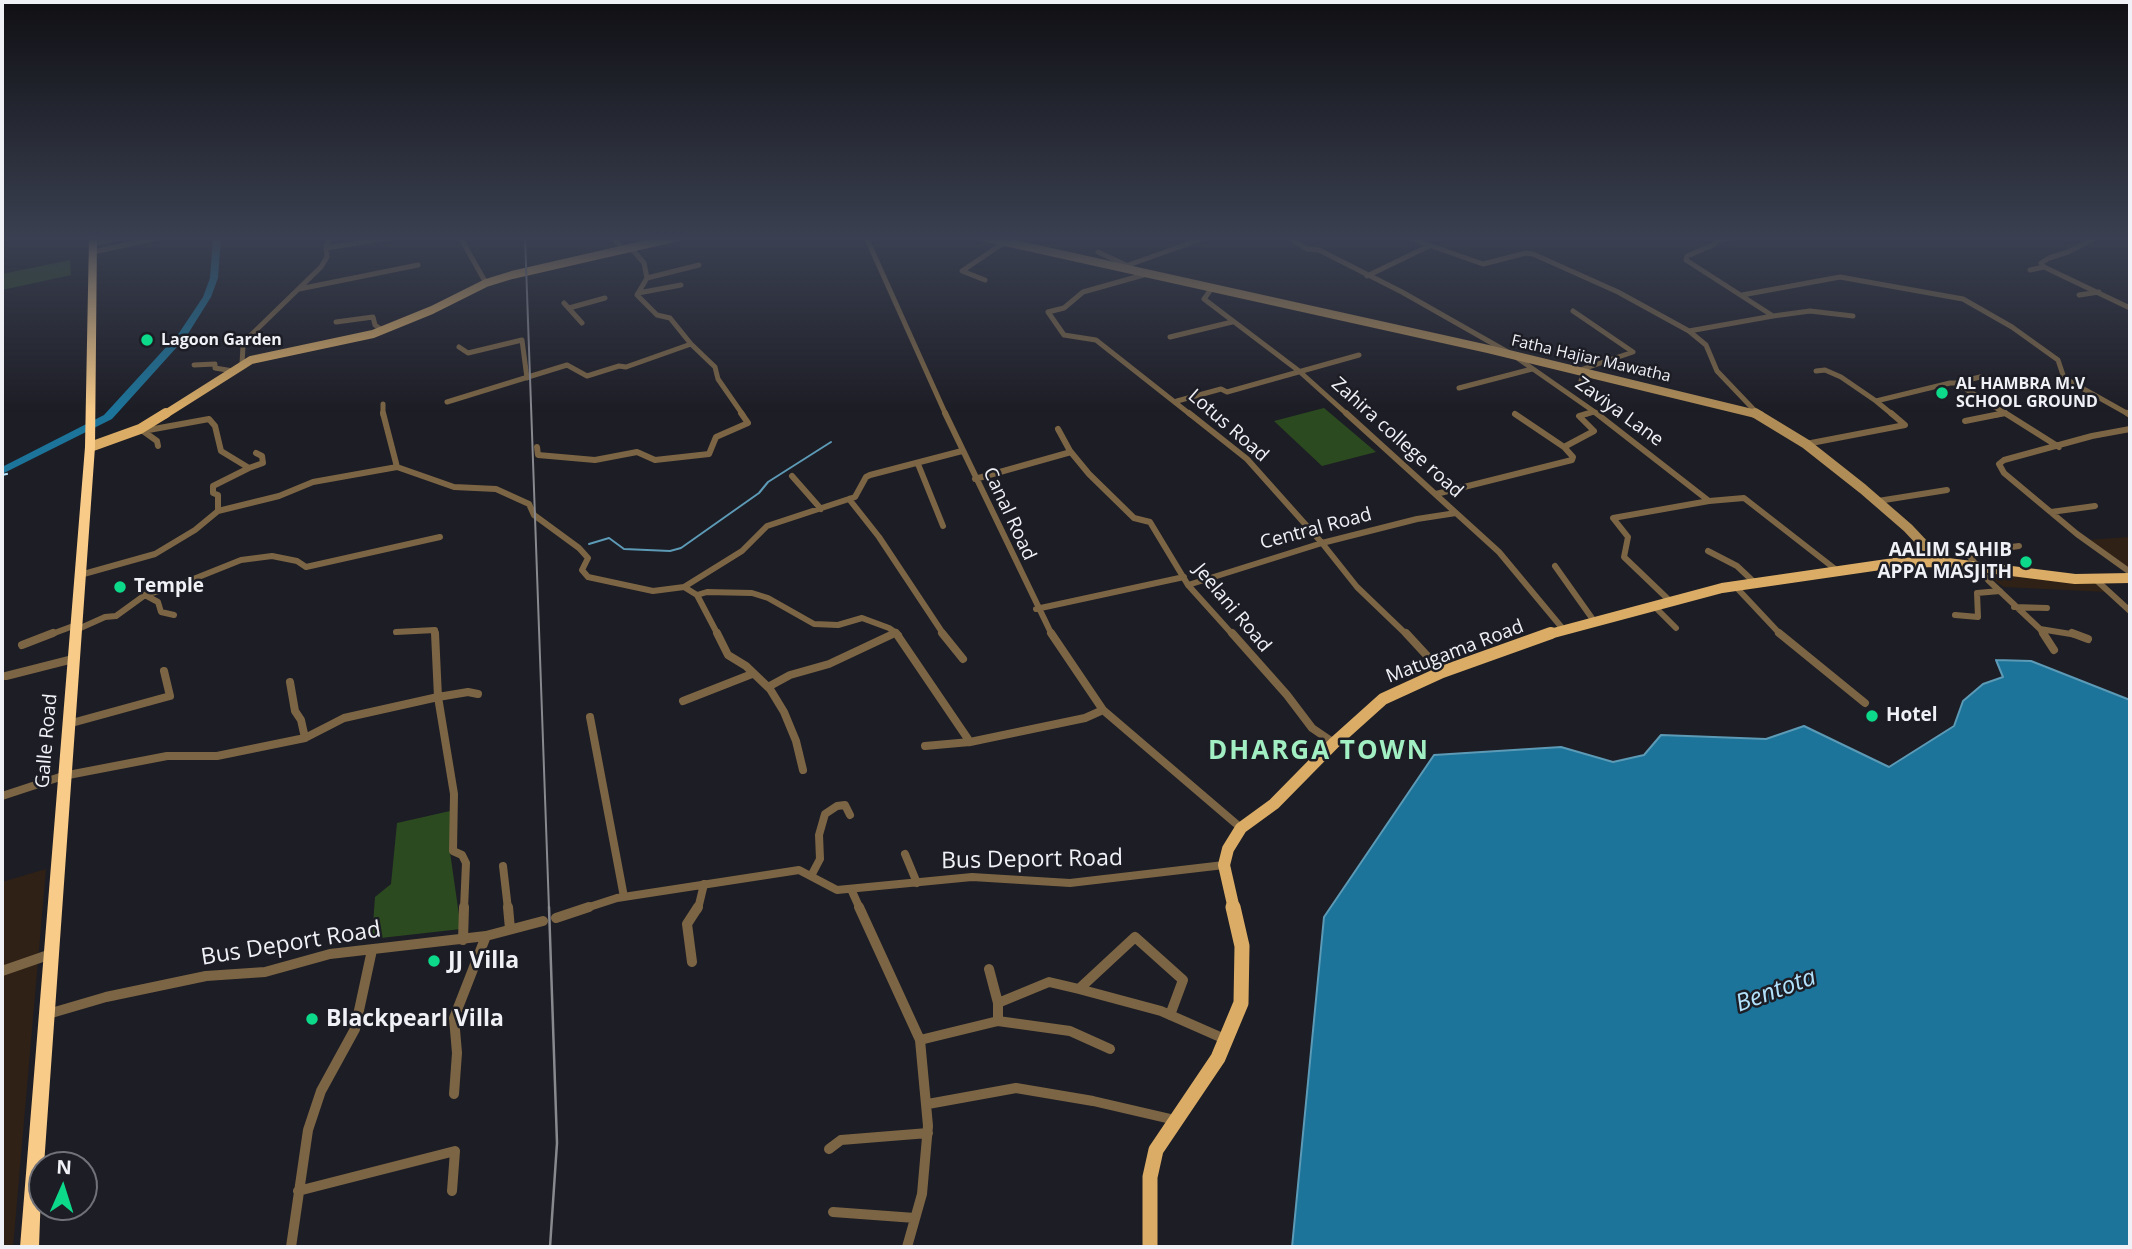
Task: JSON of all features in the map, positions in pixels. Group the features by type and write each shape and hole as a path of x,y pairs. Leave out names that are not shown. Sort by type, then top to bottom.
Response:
{"highway":[{"name":"Galle Road","path":"29,1247 90,445 92,295"}],"main road":[{"path":"90,445 141,430 242,364 382,330 460,295"},
{"name":"Matugama Road","path":"1224,864 1228,849 1241,828 1274,804 1334,743 1383,699 1443,672 1563,629 1735,586 1894,563 1940,562 2046,576 2130,578"},
{"path":"1150,1247 1150,1177 1156,1150 1227,1041 1241,1003 1242,956 1224,864"}],"street":[{"path":"242,364 243,345 292,295"},
{"path":"537,447 538,455 596,460 637,452 655,460 709,454 716,436 748,423 718,379 715,367 691,344 670,318 657,315 640,295"},
{"name":"Canal Road","path":"892,295 1036,609 1054,640 1103,710 1172,772 1241,828"},
{"name":"Lotus Road","path":"1079,295 1064,308 1048,312 1064,335 1096,340 1177,401 1247,459 1322,543 1357,587 1383,609 1443,672"},
{"name":"Zahira college road","path":"1207,295 1204,299 1298,371 1499,552 1563,629"},
{"name":"Fatha Hajiar Mawatha","path":"1245,295 1582,370 1758,414 1806,444 1878,501 1940,562"},
{"name":"Zaviya Lane","path":"1403,295 1513,355 1648,452 1709,502"},
{"path":"1624,295 1689,331 1706,345 1717,372 1758,414"},
{"path":"1742,295 1773,316"},
{"path":"1942,295 1963,299 2012,327 2058,360 2064,378 2130,415"},
{"path":"2108,295 2130,308"},
{"path":"582,323 566,306 605,298"},
{"path":"1689,331 1810,310 1853,316"},
{"path":"1573,311 1633,352 1582,370 1581,381"},
{"path":"336,322 373,317 375,325 382,330"},
{"path":"1170,337 1232,322"},
{"path":"459,347 468,353 522,340 527,378"},
{"path":"447,402 568,365 587,376 620,366 626,367 691,344"},
{"path":"1177,401 1221,389 1227,391 1359,355"},
{"path":"194,365 215,364 215,368 233,371"},
{"path":"1459,388 1532,369"},
{"path":"1806,444 1905,425 1841,377 1825,370 1816,371"},
{"path":"1876,401 1980,377 1992,379"},
{"path":"1956,383 2059,447"},
{"path":"383,404 383,418 397,467"},
{"path":"1564,447 1594,431 1579,416 1594,412"},
{"path":"1965,421 2006,413"},
{"path":"1436,494 1572,460 1573,457 1564,447 1515,414"},
{"path":"141,430 209,419 215,426 221,451 248,468"},
{"name":"Jeelani Road","path":"1058,429 1070,452 1134,518 1150,522 1186,581 1287,695 1312,728 1334,743"},
{"path":"2130,429 2092,436 2004,460 1998,464 2004,474 2130,572"},
{"path":"141,430 156,441 158,446"},
{"path":"80,575 155,554 195,530 218,511 279,496 313,482 397,467 454,487 496,489 529,503 534,515 579,548 587,558 582,570 587,577 653,591 684,587 742,551 767,526 849,499 860,492 866,477 962,451"},
{"path":"975,479 1070,452"},
{"path":"218,511 218,495 213,493 213,486 263,463 262,456 256,453"},
{"path":"918,464 943,526"},
{"path":"792,477 821,509"},
{"path":"1878,501 1947,490"},
{"path":"1671,602 1624,556 1629,537 1614,518 1744,498 1839,572"},
{"path":"849,499 879,537 924,602 941,632 962,659"},
{"path":"2051,512 2095,506"},
{"name":"Central Road","path":"1036,609 1186,581 1417,519 1456,513"},
{"path":"22,645 105,617 116,616 145,595 259,556 286,558 306,567 440,537"},
{"path":"2019,546 1968,553 1977,567 2014,607 2040,629 2054,650"},
{"path":"1708,551 1738,566 1755,583"},
{"path":"1555,566 1594,621"},
{"path":"2095,579 2130,611"},
{"path":"1735,586 1789,643 1865,703"},
{"path":"684,587 697,595 728,655 746,666 768,687 784,712 796,741 803,770"},
{"path":"1955,615 1978,617 1977,593 2000,591"},
{"path":"697,595 707,592 752,593 768,598 814,624 838,625 862,618 896,633 970,742"},
{"path":"145,595 158,602 161,611 174,615"},
{"path":"1654,606 1676,628"},
{"path":"2014,607 2047,608"},
{"path":"2040,629 2071,633 2088,639"},
{"path":"396,632 435,630 438,696 454,794 453,851 462,855 466,863 463,940"},
{"path":"768,687 790,675 829,664 896,633"},
{"path":"6,676 73,659"},
{"path":"68,724 170,696 164,671"},
{"path":"683,701 752,674"},
{"path":"290,682 295,711 301,720 305,738"},
{"path":"2,796 63,776 167,756 217,756 305,738 344,718 438,696 468,692 478,694"},
{"path":"925,746 970,742 1085,718 1103,710"},
{"path":"590,717 624,897"},
{"path":"811,876 820,859 819,835 825,814 837,806 845,805 850,815"},
{"path":"905,853 917,883"},
{"name":"Bus Deport Road","path":"556,918 624,897 799,870 837,890 972,877 1070,883 1224,864"},
{"path":"503,866 510,929"},
{"path":"692,962 687,924 697,911 704,884"},
{"path":"851,889 920,1040 928,1104 928,1133 922,1194 907,1247"},
{"name":"Bus Deport Road","path":"47,1014 106,997 206,976 265,972 330,954 463,940 544,921"},
{"path":"454,1094 457,1053 454,1018 486,936"},
{"path":"1079,989 1135,937 1182,980 1170,1015"},
{"path":"291,1247 308,1130 321,1091 355,1029 372,950"},
{"path":"2,971 51,954"},
{"path":"989,969 998,1003 998,1021"},
{"path":"998,1003 1049,982 1170,1015 1227,1041"},
{"path":"920,1040 998,1021 1070,1031 1110,1049"},
{"path":"928,1104 1016,1088 1093,1101 1175,1120"},
{"path":"829,1149 841,1140 928,1133"},
{"path":"298,1191 455,1151 452,1191"},
{"path":"833,1212 915,1218"}],"shaded area":[{"path":"2130,537 2130,571 2088,540"},
{"path":"1982,572 2094,580 2107,592 2004,587"},
{"path":"46,869 13,1247 2,1247 2,882"}],"green space":[{"path":"1324,408 1376,452 1322,466 1274,421"},
{"path":"450,811 450,852 461,929 372,939 375,897 391,884 397,823"}],"water":[{"name":"Bentota","path":"1996,660 2031,661 2130,700 2130,1247 1292,1247 1324,917 1434,755 1561,747 1613,762 1644,755 1661,735 1766,739 1804,726 1889,767 1954,726 1963,701 1983,684 2003,677"}],"waterway":[{"path":"2,471 108,417 183,335 208,295"},
{"path":"589,544 609,538 624,549 670,551 681,548 759,493 768,482 831,442"}],"ferry route":[{"path":"2,475 11,473"}],"railway":[{"path":"527,295 549,909"},
{"path":"549,907 557,1143 550,1247"}],"place":[{"name":"Lagoon Garden","path":"147,340"},
{"name":"AL HAMBRA M.V SCHOOL GROUND","path":"1942,393"},
{"name":"AALIM SAHIB APPA MASJITH","path":"2026,562"},
{"name":"Temple","path":"120,587"},
{"name":"Hotel","path":"1872,716"},
{"name":"JJ Villa","path":"434,961"},
{"name":"Blackpearl Villa","path":"312,1019"}],"district":[{"name":"DHARGA TOWN","path":"1319,752"}]}
